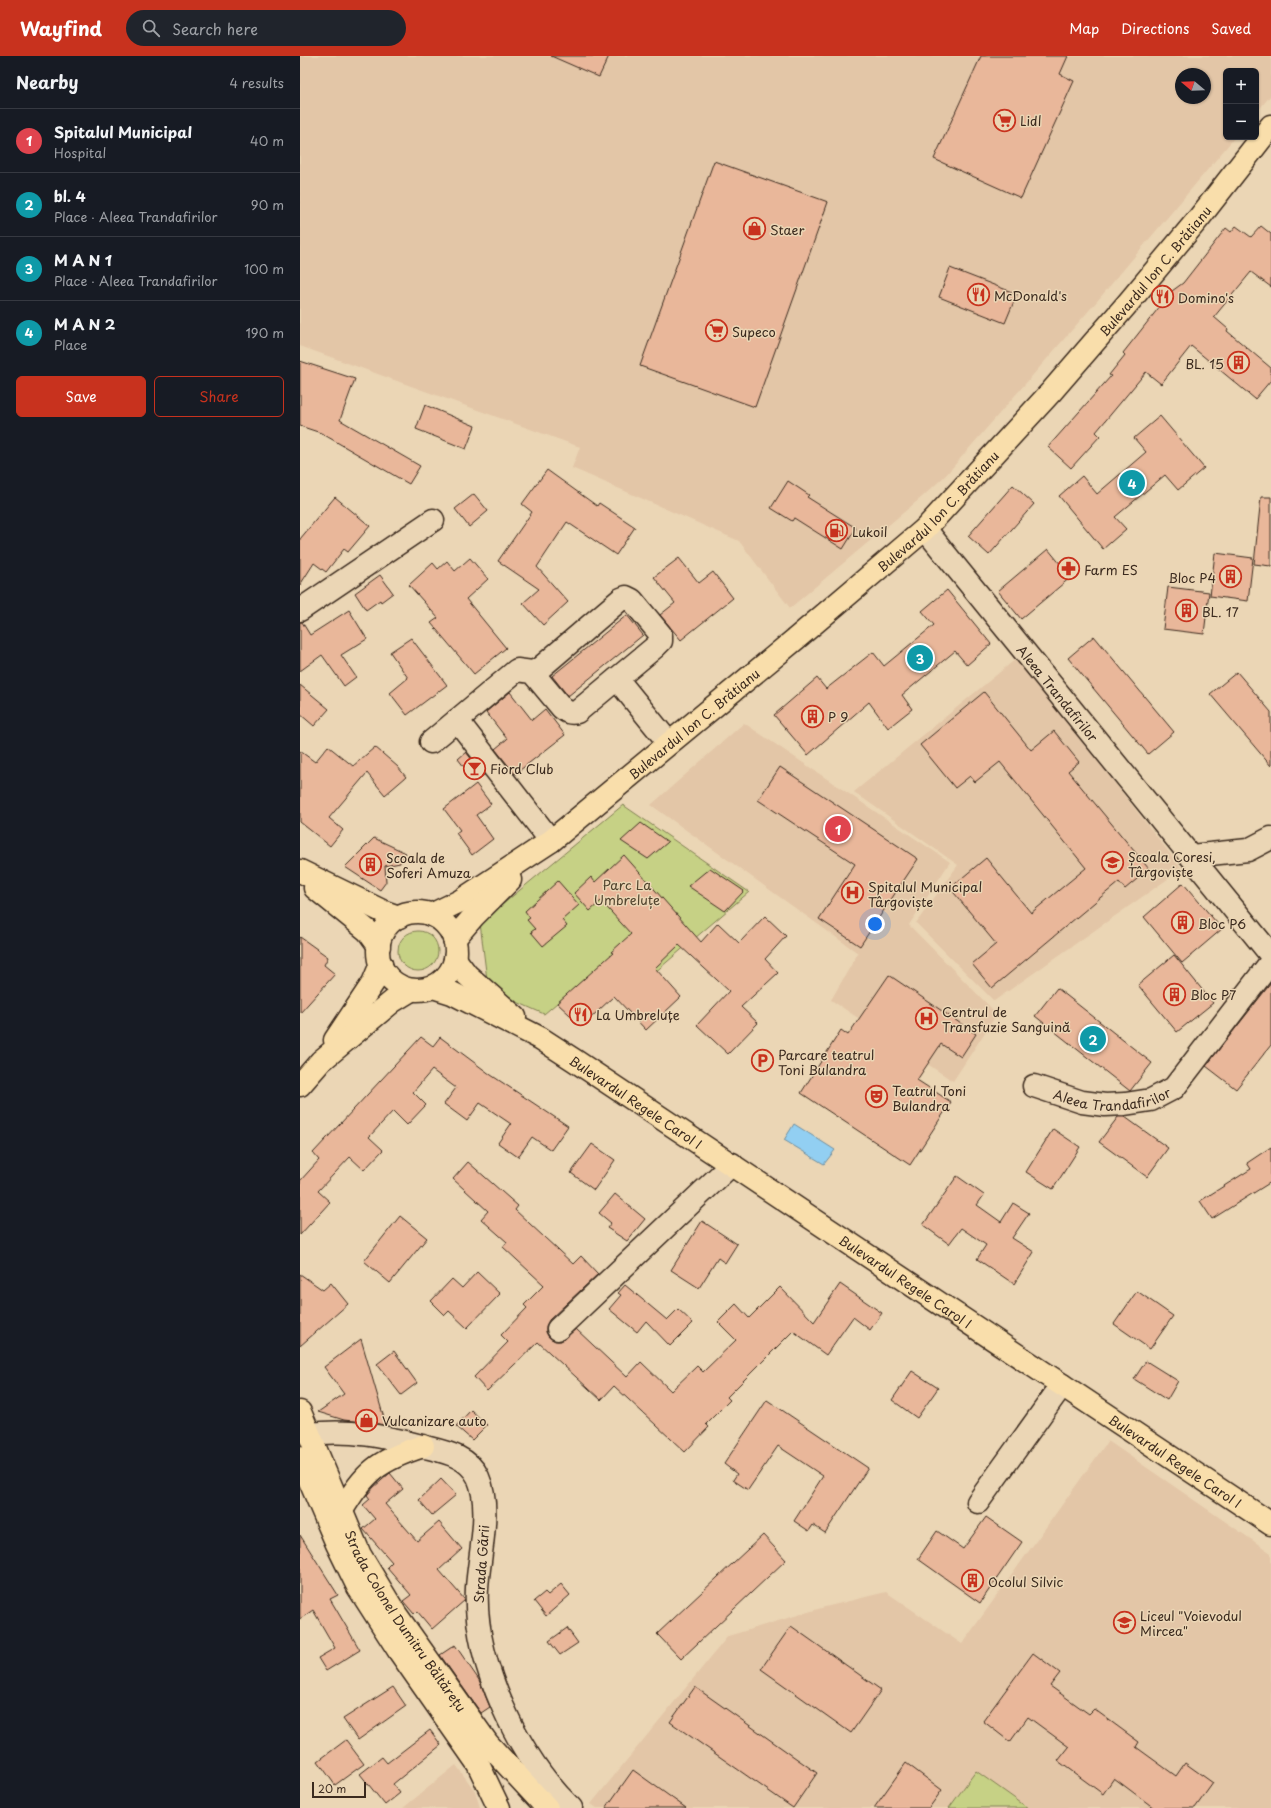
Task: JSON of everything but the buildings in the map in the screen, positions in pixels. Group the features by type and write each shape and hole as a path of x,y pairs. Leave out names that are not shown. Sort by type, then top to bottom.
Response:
{"main road":[{"name":"Bulevardul Ion C. Brătianu","path":"455,949 473,916 548,843 798,637 925,529 1046,398 1128,303 1199,218 1271,126"},
{"name":"Bulevardul Ion C. Brătianu","path":"431,915 460,901 548,843"},
{"path":"300,871 382,911 399,917"},
{"path":"300,876 368,931 380,955 387,975 394,982 411,990 423,990 433,987 447,976 455,949 446,925 431,915 415,912 392,921 384,931 380,955 373,983 320,1061 302,1082"},
{"name":"Bulevardul Regele Carol I","path":"455,949 467,975 540,1038"},
{"name":"Bulevardul Regele Carol I","path":"433,987 452,994 540,1038 732,1164 1271,1524"},
{"path":"320,1061 392,1000 411,990"},
{"name":"Strada Colonel Dumitru Băltărețu","path":"300,1412 360,1555 395,1613 488,1744 547,1808"},
{"path":"341,1512 361,1481 375,1468 393,1457 423,1446"},
{"name":"Strada Colonel Dumitru Băltărețu","path":"300,1458 355,1582 384,1630 478,1764 499,1808"},
{"path":"488,1744 525,1808"}],"street":[{"path":"300,610 433,520"},
{"name":"Aleea Trandafirilor","path":"925,529 1271,955"},
{"path":"430,742 517,670 532,672 539,670 621,599 626,597 639,606 661,635 660,641 655,647 577,712 572,714 566,712 562,708 532,672"},
{"path":"617,679 669,743"},
{"path":"457,720 548,843"},
{"path":"1191,856 1248,850 1271,838"},
{"name":"Aleea Trandafirilor","path":"1034,1086 1082,1102 1105,1105 1151,1100 1174,1088 1271,962"},
{"path":"558,1329 732,1164"},
{"path":"978,1502 1062,1384"},
{"name":"Strada Gării","path":"308,1434 332,1431 364,1433 396,1438 453,1454 463,1460 477,1476 482,1487 484,1521 478,1574 477,1603 480,1628 487,1658 503,1707 514,1732 534,1764 571,1808"}],"shaded area":[{"path":"300,56 1271,56 1271,95 1259,109 1259,68 1223,68 1223,140 1232,140 1098,300 946,475 790,608 739,541 572,468 580,447 300,346"},
{"path":"1017,658 1182,869 994,1001 916,923 958,865 854,792"},
{"name":"Spitalul Municipal Târgoviște","path":"744,723 950,862 909,925 997,1014 953,1081 831,1000 858,953 651,805"},
{"name":"Liceul \"Voievodul Mircea\"","path":"1108,1441 1271,1553 1271,1808 597,1808 591,1804 728,1636 825,1607 886,1592 962,1644"},
{"path":"456,1765 475,1791 480,1808 403,1808"}],"green space":[{"name":"Parc La Umbreluțe","path":"623,805 749,892 640,985 557,1003 544,1014 517,1002 487,980 480,923"},
{"path":"422,931 429,934 435,940 438,951 437,959 429,968 422,971 414,971 407,968 399,959 398,947 401,940 410,932"},
{"path":"976,1771 1028,1808 949,1808"}],"water":[{"path":"794,1124 835,1150 824,1164 784,1140"}],"place":[{"name":"Lidl","path":"1004,120"},
{"name":"Staer","path":"754,229"},
{"name":"McDonald's","path":"978,295"},
{"name":"Domino's","path":"1163,297"},
{"name":"Supeco","path":"717,331"},
{"name":"BL. 15","path":"1239,363"},
{"name":"M A N 2","path":"1132,483"},
{"name":"Lukoil","path":"837,531"},
{"name":"Farm ES","path":"1069,569"},
{"name":"Bloc P4","path":"1231,577"},
{"name":"BL. 17","path":"1186,611"},
{"name":"M A N 1","path":"920,658"},
{"name":"P 9","path":"812,716"},
{"name":"Fiord Club","path":"475,768"},
{"name":"Spitalul Municipal","path":"838,829"},
{"name":"Școala Coresi, Târgoviște","path":"1113,863"},
{"name":"Scoala de Soferi Amuza","path":"370,864"},
{"name":"Spitalul Municipal Târgoviște","path":"852,893"},
{"name":"Bloc P6","path":"1183,923"},
{"name":"Bloc P7","path":"1175,994"},
{"name":"La Umbreluțe","path":"580,1014"},
{"name":"Centrul de Transfuzie Sanguină","path":"927,1018"},
{"name":"bl. 4","path":"1093,1039"},
{"name":"Parcare teatrul Toni Bulandra","path":"763,1061"},
{"name":"Teatrul Toni Bulandra","path":"876,1097"},
{"name":"Vulcanizare auto","path":"367,1420"},
{"name":"Ocolul Silvic","path":"972,1581"},
{"name":"Liceul \"Voievodul Mircea\"","path":"1125,1622"}]}
